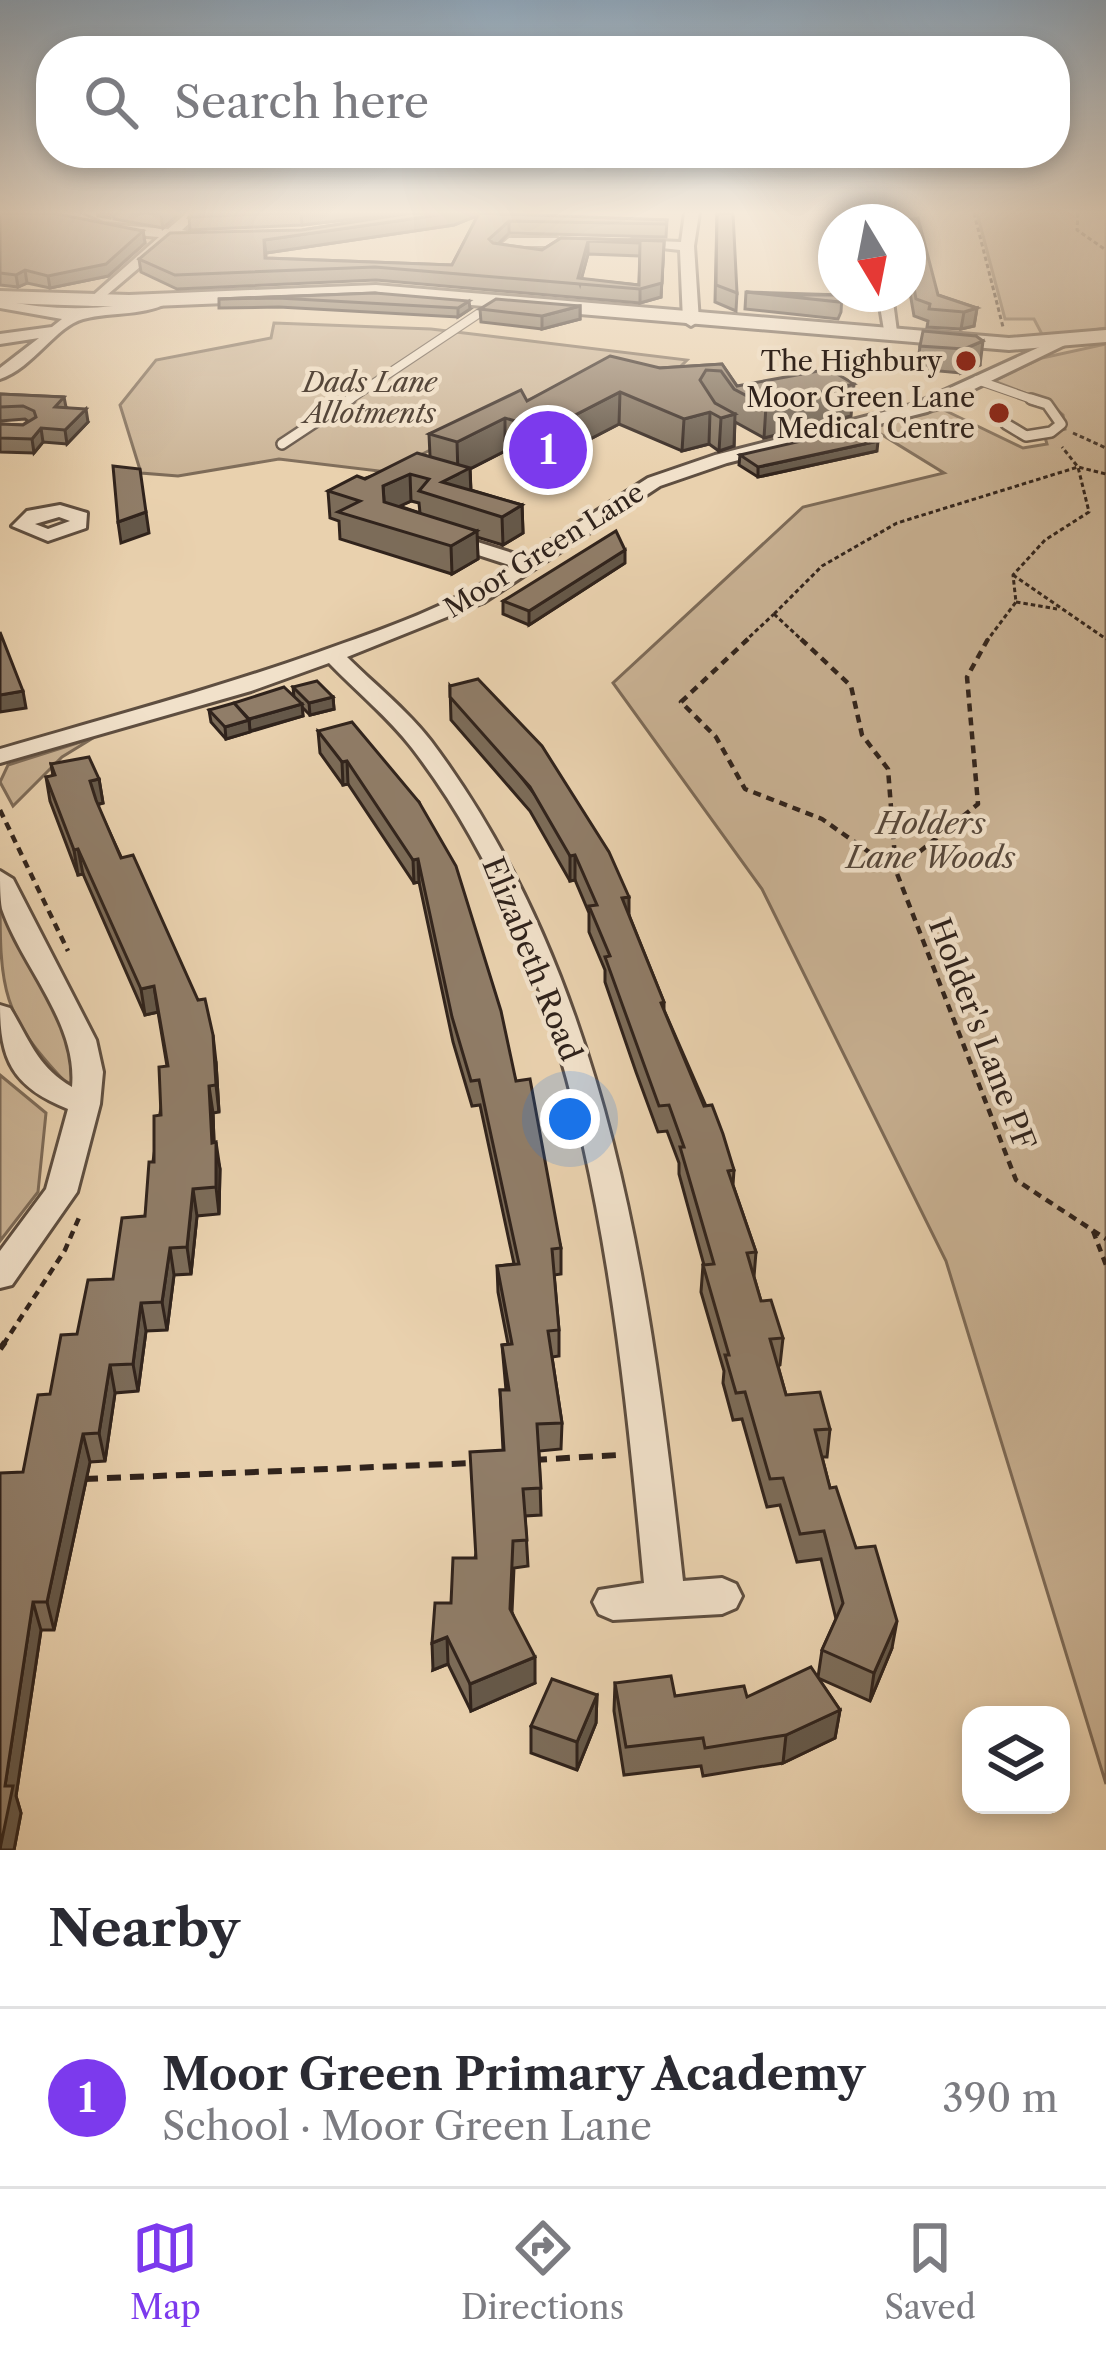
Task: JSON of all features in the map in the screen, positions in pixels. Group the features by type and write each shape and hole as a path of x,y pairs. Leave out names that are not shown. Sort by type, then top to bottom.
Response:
{"street":[{"path":"94,302 97,299"},
{"path":"0,301 179,299"},
{"path":"471,299 916,337 998,349 1106,336"},
{"path":"690,299 691,321"},
{"path":"0,301 73,317 122,314 166,300"},
{"path":"888,312 893,336"},
{"path":"0,374 16,367 73,317"},
{"path":"0,339 52,332"},
{"name":"Moor Green Lane","path":"0,756 334,656 430,620 530,565 654,482 759,448 900,415 976,380 998,349"},
{"path":"730,433 759,448"},
{"path":"0,529 22,526"},
{"path":"416,528 530,565"},
{"name":"Elizabeth Road","path":"334,656 360,676 434,760 494,858 560,1018 612,1198 651,1454 665,1597"},
{"path":"0,879 81,1040 88,1072 85,1104 61,1192 0,1276"},
{"path":"0,1014 14,1052 29,1072 52,1093 85,1104"},
{"path":"613,1601 722,1596"}],"lane":[{"path":"282,444 497,301"},
{"path":"976,380 1047,404 1060,418 1054,430 1026,436 1006,424"}],"path":[{"path":"989,299 998,349"},
{"path":"1054,430 1106,448"},
{"path":"1054,430 1078,467 1089,512 1045,540 1013,575 1016,602 994,628 967,677 978,804 896,871 822,820 745,789 716,737 681,702 822,566 897,523 1078,467 1106,474"},
{"path":"1013,575 1106,639"},
{"path":"1016,602 1058,609"},
{"name":"Holder's Lane PF","path":"774,614 851,686 862,735 888,769 896,871 1016,1180 1106,1239"},
{"path":"1093,1230 1106,1265"},
{"path":"513,1461 651,1454"},
{"path":"65,1479 490,1462"}],"green space":[{"path":"1000,299 1106,299 1106,328 1044,338 1034,319 1005,319"},
{"name":"Dads Lane Allotments","path":"274,323 431,329 687,360 663,384 578,375 387,472 279,459 178,476 141,473 120,405 156,360 271,338"},
{"name":"Holders Lane Woods","path":"1106,344 1106,1784 946,1261 762,889 613,683 803,507 944,473 871,428 942,409 1023,448 1047,444 1044,434 1065,429 1063,415 1048,402 994,381 1042,358"},
{"path":"93,738 62,757 13,806 0,782 8,765"},
{"path":"0,889 73,1040 72,1089 30,1041 9,1000 1,953"},
{"path":"0,1075 46,1113 38,1192 0,1241"}],"building":[{"path":"302,299 469,301 458,308"},
{"path":"495,299 580,306 542,316 480,309"},
{"path":"926,299 951,299 977,308 964,312 929,309"},
{"path":"923,331 976,336 983,341 964,349 920,346"},
{"path":"610,356 660,368 722,364 737,386 829,369 854,384 766,406 734,389 721,371 706,370 700,380 715,403 735,414 721,418 710,412 684,419 620,392 546,430 505,418 457,442 429,434 521,390 527,401"},
{"path":"0,394 64,397 55,407 86,409 65,430 41,428 32,439 0,438 0,424 23,425 36,417 23,406 0,407"},
{"path":"875,424 878,441 758,467 740,455"},
{"path":"417,453 470,468 442,482 522,505 502,517 419,491 429,479 410,474 383,486 384,502 477,531 451,546 338,512 360,501 328,491"},
{"path":"113,466 140,469 146,512 118,522"},
{"path":"616,531 625,550 529,611 503,601"},
{"path":"0,632 23,691 0,695"},
{"path":"478,679 542,746 609,852 629,897 622,898 661,1003 704,1106 712,1105 756,1252 747,1253 761,1301 771,1300 783,1338 770,1339 786,1395 820,1392 830,1429 815,1430 830,1488 836,1487 856,1548 875,1546 897,1621 874,1673 822,1650 843,1603 824,1531 800,1534 783,1478 770,1479 745,1392 736,1393 703,1265 714,1264 680,1147 684,1147 669,1105 659,1106 589,906 597,905 575,855 570,856 530,787 450,697 450,686"},
{"path":"317,681 333,697 309,703 293,687"},
{"path":"284,687 302,704 249,719 234,703"},
{"path":"234,703 249,720 225,727 209,710"},
{"path":"352,722 419,802 456,866 501,1011 516,1081 530,1079 561,1248 552,1249 559,1330 548,1331 562,1423 537,1424 541,1488 523,1489 527,1540 513,1541 510,1609 535,1657 470,1684 447,1637 432,1643 435,1603 451,1603 453,1558 476,1558 470,1452 504,1450 500,1390 509,1390 502,1345 512,1344 497,1266 519,1264 479,1080 471,1081 452,1017 418,859 413,860 347,761 342,762 318,731"},
{"path":"89,757 99,779 90,781 96,800 121,858 133,855 198,1000 205,999 216,1085 209,1086 216,1187 193,1189 187,1247 170,1248 162,1302 141,1303 133,1364 110,1365 99,1433 83,1434 47,1602 33,1602 5,1786 13,1786 0,1849 0,1473 23,1472 38,1395 50,1394 61,1335 77,1334 88,1280 113,1279 122,1218 145,1216 149,1162 154,1162 154,1116 161,1115 159,1067 168,1066 154,986 141,989 78,849 74,850 46,777 55,775 51,764"},
{"path":"811,1667 840,1710 786,1735 705,1748 703,1738 626,1747 615,1683 671,1676 675,1696 744,1686 747,1697"},
{"path":"552,1679 597,1695 577,1742 531,1726"}],"place":[{"name":"The Highbury","path":"966,361"},
{"name":"Moor Green Lane Medical Centre","path":"999,413"},
{"name":"Moor Green Primary Academy","path":"548,450"}]}
